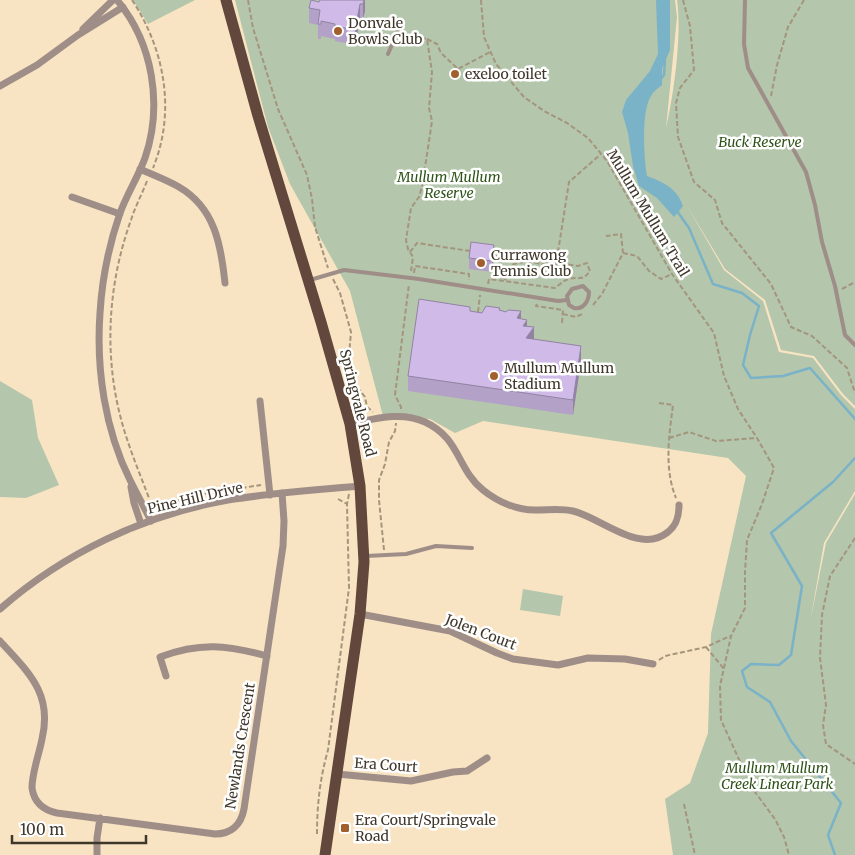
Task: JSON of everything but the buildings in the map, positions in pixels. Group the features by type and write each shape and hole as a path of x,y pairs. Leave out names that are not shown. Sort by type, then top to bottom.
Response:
{"main road":[{"name":"Springvale Road","path":"226,0 350,424 355,486 364,556 360,614 325,855"}],"street":[{"path":"78,35 113,0"},
{"path":"117,0 135,26 144,48 151,71 154,94 152,130 140,169 120,214 111,244 104,278 100,313 99,356 103,389 111,425 129,479 141,524"},
{"path":"0,86 37,65 78,35 123,7"},
{"path":"140,169 181,188 203,209 213,223 222,259 225,283"},
{"path":"72,196 120,214"},
{"path":"260,401 270,495"},
{"path":"350,424 398,416 423,421 438,429 447,438 470,476 483,490 499,500 510,506 529,510 558,509 575,512 589,516 628,536 651,539 664,535 677,520 679,505"},
{"path":"129,479 151,520"},
{"name":"Pine Hill Drive","path":"0,609 61,564 92,546 151,520 219,502 355,486"},
{"name":"Newlands Crescent","path":"0,640 34,680 43,700 45,722 32,784 35,799 42,806 50,811 215,834 225,833 236,827 242,818 244,809 283,546 282,494"},
{"name":"Jolen Court","path":"360,614 450,631 497,653 513,658 558,665 588,658 625,659 653,664"},
{"path":"166,676 160,657 183,649 206,645 226,646 267,656"},
{"name":"Era Court","path":"338,774 410,782 453,772 466,771 487,758"},
{"path":"97,855 100,818"}],"lane":[{"path":"745,0 744,44 748,68 806,172 815,204 822,242 836,290 845,335 855,345"},
{"path":"388,54 399,28"},
{"path":"308,280 344,270 481,288 558,301 567,300"},
{"path":"583,286 588,289 586,304 577,309 569,305 567,300 567,296 572,289 583,286"},
{"path":"364,556 406,554 436,546 472,548"}],"path":[{"path":"132,0 144,18 156,46 165,84 166,102 164,130 157,158 131,220 119,260 110,328 113,377 119,410 128,442 150,501"},
{"path":"248,0 253,28 278,109 307,175 315,227 330,274 340,293 351,332 349,355 352,371 358,388 366,397 367,406 373,413"},
{"name":"Mullum Mullum Trail","path":"481,0 484,36 496,64 524,97 588,138 607,161 672,274 714,334 724,376 738,409 774,468 747,540 744,572 745,608 731,636 720,686 721,720 752,788 775,819 784,837 789,855"},
{"path":"683,0 690,26 694,70 680,88 676,103 678,137 694,182 715,200 722,223 771,284 791,327 812,336 847,368 855,393"},
{"path":"769,105 777,65 788,26 804,0"},
{"path":"427,39 437,44 440,53 458,69 491,52"},
{"path":"546,265 548,250 558,252 569,182 601,154"},
{"path":"563,314 576,317 582,316 602,294 623,253 621,234 606,236"},
{"path":"410,253 417,242 474,252"},
{"path":"623,253 637,256 649,271 661,279 672,274"},
{"path":"492,255 510,258 521,263"},
{"path":"477,319 481,285 488,286 489,279 507,282 555,288 568,279 582,279 590,271 587,263 578,266 565,264 546,265 526,261 511,266 504,271 501,276 507,282"},
{"path":"411,274 414,274 415,266 469,274 468,283"},
{"path":"836,290 855,282"},
{"path":"660,403 673,405 668,438 671,486 679,505"},
{"path":"668,438 689,432 716,441 757,438"},
{"path":"153,508 222,490 269,484"},
{"path":"317,837 317,804 322,770 328,750 349,588 347,504 355,486"},
{"path":"338,499 347,504"},
{"path":"855,538 830,576 822,616 820,658 826,705 823,725 826,744 855,764"},
{"path":"653,664 665,656 706,647 731,636"},
{"path":"706,647 724,669"},
{"path":"684,804 695,855"}],"green space":[{"path":"133,0 195,0 148,24"},
{"path":"235,0 675,0 677,17 666,128 672,98 679,30 677,0 855,0 855,406 843,394 814,356 781,350 765,300 725,269 686,204 724,270 763,301 779,352 813,358 841,395 855,409 855,491 824,543 810,622 826,543 855,494 855,855 673,855 665,799 690,783 708,733 711,634 746,476 728,458 483,421 455,433 430,419 383,416 350,291 290,184 268,127"},
{"path":"0,381 32,400 38,438 59,485 26,498 0,497"},
{"path":"523,589 563,596 560,616 520,610"}],"water":[{"path":"656,0 670,0 670,50 662,68 662,85 653,93 648,103 644,135 645,158 647,176 669,186 683,206 674,217 657,198 639,186 622,112 626,100 650,71 658,54"}],"waterway":[{"path":"660,80 664,75 665,59"},
{"path":"677,211 689,228 713,284 742,293 759,306 743,365 751,378 783,376 810,368 855,419"},
{"path":"835,855 828,835 841,803 791,741 770,702 747,687 742,671 751,664 779,665 791,655 802,586 771,533 833,482 855,458"}],"place":[{"name":"Donvale Bowls Club","path":"338,31"},
{"name":"exeloo toilet","path":"455,74"},
{"name":"Currawong Tennis Club","path":"481,263"},
{"name":"Mullum Mullum Stadium","path":"494,376"},
{"name":"Era Court/Springvale Road","path":"345,828"}],"park label":[{"name":"Buck Reserve","path":"760,142"},
{"name":"Mullum Mullum Reserve","path":"449,186"},
{"name":"Mullum Mullum Creek Linear Park","path":"777,776"}]}
